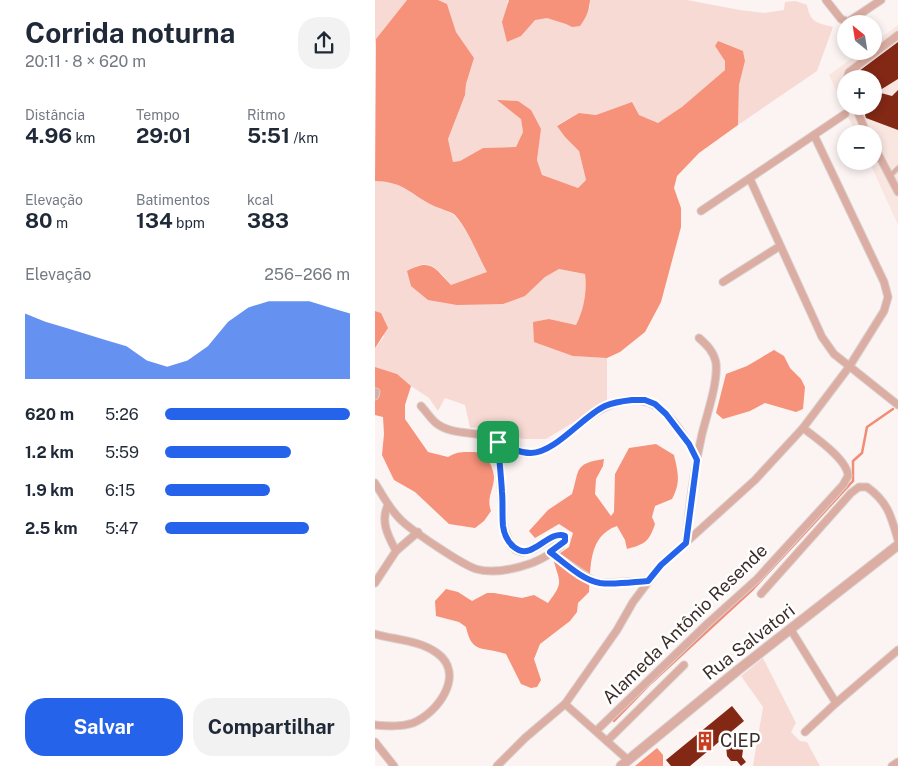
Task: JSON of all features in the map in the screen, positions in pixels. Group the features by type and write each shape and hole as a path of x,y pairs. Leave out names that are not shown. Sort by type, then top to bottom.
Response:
{"street":[{"path":"826,0 841,19 848,22 881,0"},
{"path":"852,70 898,35"},
{"path":"701,211 844,115"},
{"path":"497,766 525,738 565,704 617,630 633,602 661,565 755,480 803,428 849,367 884,311 888,297 885,282 814,135"},
{"path":"882,162 898,192"},
{"path":"750,179 822,337 834,354 849,367 897,401"},
{"path":"723,282 780,246"},
{"path":"686,543 697,460 712,396 716,364 709,347 699,338"},
{"path":"421,406 443,428 487,436 517,451 532,453 558,441 605,406 618,402 645,400 655,404 666,414 689,444 697,460"},
{"name":"Alameda Antônio Resende","path":"596,730 757,579 843,485 847,476 845,466 803,428"},
{"path":"375,483 388,505 402,521 464,564 490,571 519,567 537,560 563,544 565,536 560,534 532,550 522,552 516,550 510,544 503,529 498,442"},
{"name":"Alameda Antônio Resende","path":"761,594 851,493 863,486 876,493 884,501 890,513 898,540"},
{"path":"388,505 384,518 385,529 396,551"},
{"path":"375,583 396,551 418,532"},
{"name":"Rua Salvatori","path":"625,763 738,670 898,545"},
{"path":"550,552 593,581 602,583 648,581"},
{"path":"791,630 837,703"},
{"path":"375,634 418,644 438,654 447,665 450,677 447,691 432,710 414,722 395,726 375,725"},
{"path":"805,732 898,650"},
{"name":"Alameda Antônio Resende","path":"607,741 684,665"},
{"path":"565,704 596,730 625,763"},
{"path":"375,742 394,766"},
{"path":"892,766 898,762"}],"lane":[{"path":"889,176 898,168"}],"shaded area":[{"path":"375,0 407,0 376,39 375,48"},
{"path":"407,0 438,0 447,4 456,32 474,58 466,84 465,95 448,139 453,162 460,161 483,148 516,147 523,132 521,119 497,100 518,101 531,110 541,129 537,160 542,175 578,188 586,180 579,151 557,126 579,113 596,115 632,102 639,115 658,123 682,107 725,70 725,61 715,46 718,41 743,51 745,61 739,85 738,125 699,153 677,176 674,188 681,208 681,227 661,302 645,332 620,352 607,358 573,356 534,342 533,322 549,319 576,325 584,300 585,274 559,269 545,277 525,296 503,304 457,305 428,300 411,286 407,271 422,265 432,267 451,285 487,272 469,235 455,215 426,202 401,186 375,181 376,39"},
{"path":"438,0 509,0 507,2 521,36 530,23 538,18 554,19 572,27 590,7 590,0 687,0 764,13 784,10 785,2 796,1 807,5 810,15 815,21 833,27 817,71 738,125 739,85 745,61 743,51 715,46 725,61 725,70 682,108 658,123 639,115 632,102 596,115 579,113 557,125 565,137 579,151 586,180 578,188 542,176 537,160 541,129 518,101 498,100 521,118 523,132 516,147 483,148 460,161 453,162 448,139 465,95 466,84 474,58 456,32 447,4"},
{"path":"509,0 590,0 587,14 580,26 572,27 547,18 535,20 521,36 507,42 502,22"},
{"path":"898,25 898,225 873,170 882,170 882,125 852,125 847,115 882,115 882,70 837,70 837,92 829,75 850,60 883,60 883,36"},
{"path":"375,181 401,186 426,202 453,214 465,229 488,272 451,285 437,269 432,266 422,265 408,271 411,286 525,296 545,277 559,269 585,274 584,300 576,325 549,319 573,356 607,358 607,402 546,439 523,439 482,427 470,428 465,405 445,398 438,411 429,398 397,374 375,367 375,348 384,337 381,313 375,311"},
{"path":"375,311 381,313 388,328 375,348"},
{"path":"774,350 784,356 790,368 801,379 805,387 803,409 796,412 765,403 750,411 723,419 716,413 726,374 747,366"},
{"path":"375,367 397,374 411,386 405,405 405,419 428,452 448,457 461,452 474,452 488,460 494,477 489,502 491,511 484,521 475,528 449,524 415,492 394,480 382,455 383,417 375,415"},
{"path":"656,444 674,455 678,477 677,487 672,499 655,506 652,517 655,524 651,535 642,544 627,549 625,540 617,526 601,537 593,553 589,592 578,603 577,612 570,621 540,644 534,659 541,680 537,687 531,688 521,684 506,654 475,646 468,636 466,627 459,622 436,616 435,601 446,589 458,592 472,601 487,593 494,593 522,598 534,595 548,603 559,585 559,577 553,558 569,547 573,533 559,524 535,538 529,531 548,510 572,494 578,473 583,465 604,459 603,466 596,479 595,494 611,516 614,512 615,474 629,448"},
{"path":"763,658 796,723 791,732 800,741 807,742 820,766 753,766 763,707 741,676"},
{"path":"657,748 663,755 663,766 635,766"}],"building":[{"path":"898,42 898,79 882,89 882,70 860,70 874,60 883,60 883,53"},
{"path":"898,90 898,130 866,118 865,115 882,115 882,93 892,96"},
{"name":"CIEP","path":"732,706 744,721 690,766 671,766 666,760"},
{"path":"726,745 739,746 743,750 742,757 746,762 741,766 737,761 731,761 727,756"}],"waterway":[{"path":"614,721 651,683 753,589 853,481 853,461 862,453 867,427 893,409"}],"place":[{"name":"CIEP","path":"705,741"}],"route":[{"path":"632,400 645,400 655,404 680,431 697,460 687,520 686,543 661,565 648,581 602,583 593,581 550,552 563,544 566,539 563,535 560,534 551,538 532,550 522,552 516,550 510,544 503,529 498,442 517,451 532,453 543,450 558,441 605,406 632,400"}]}
